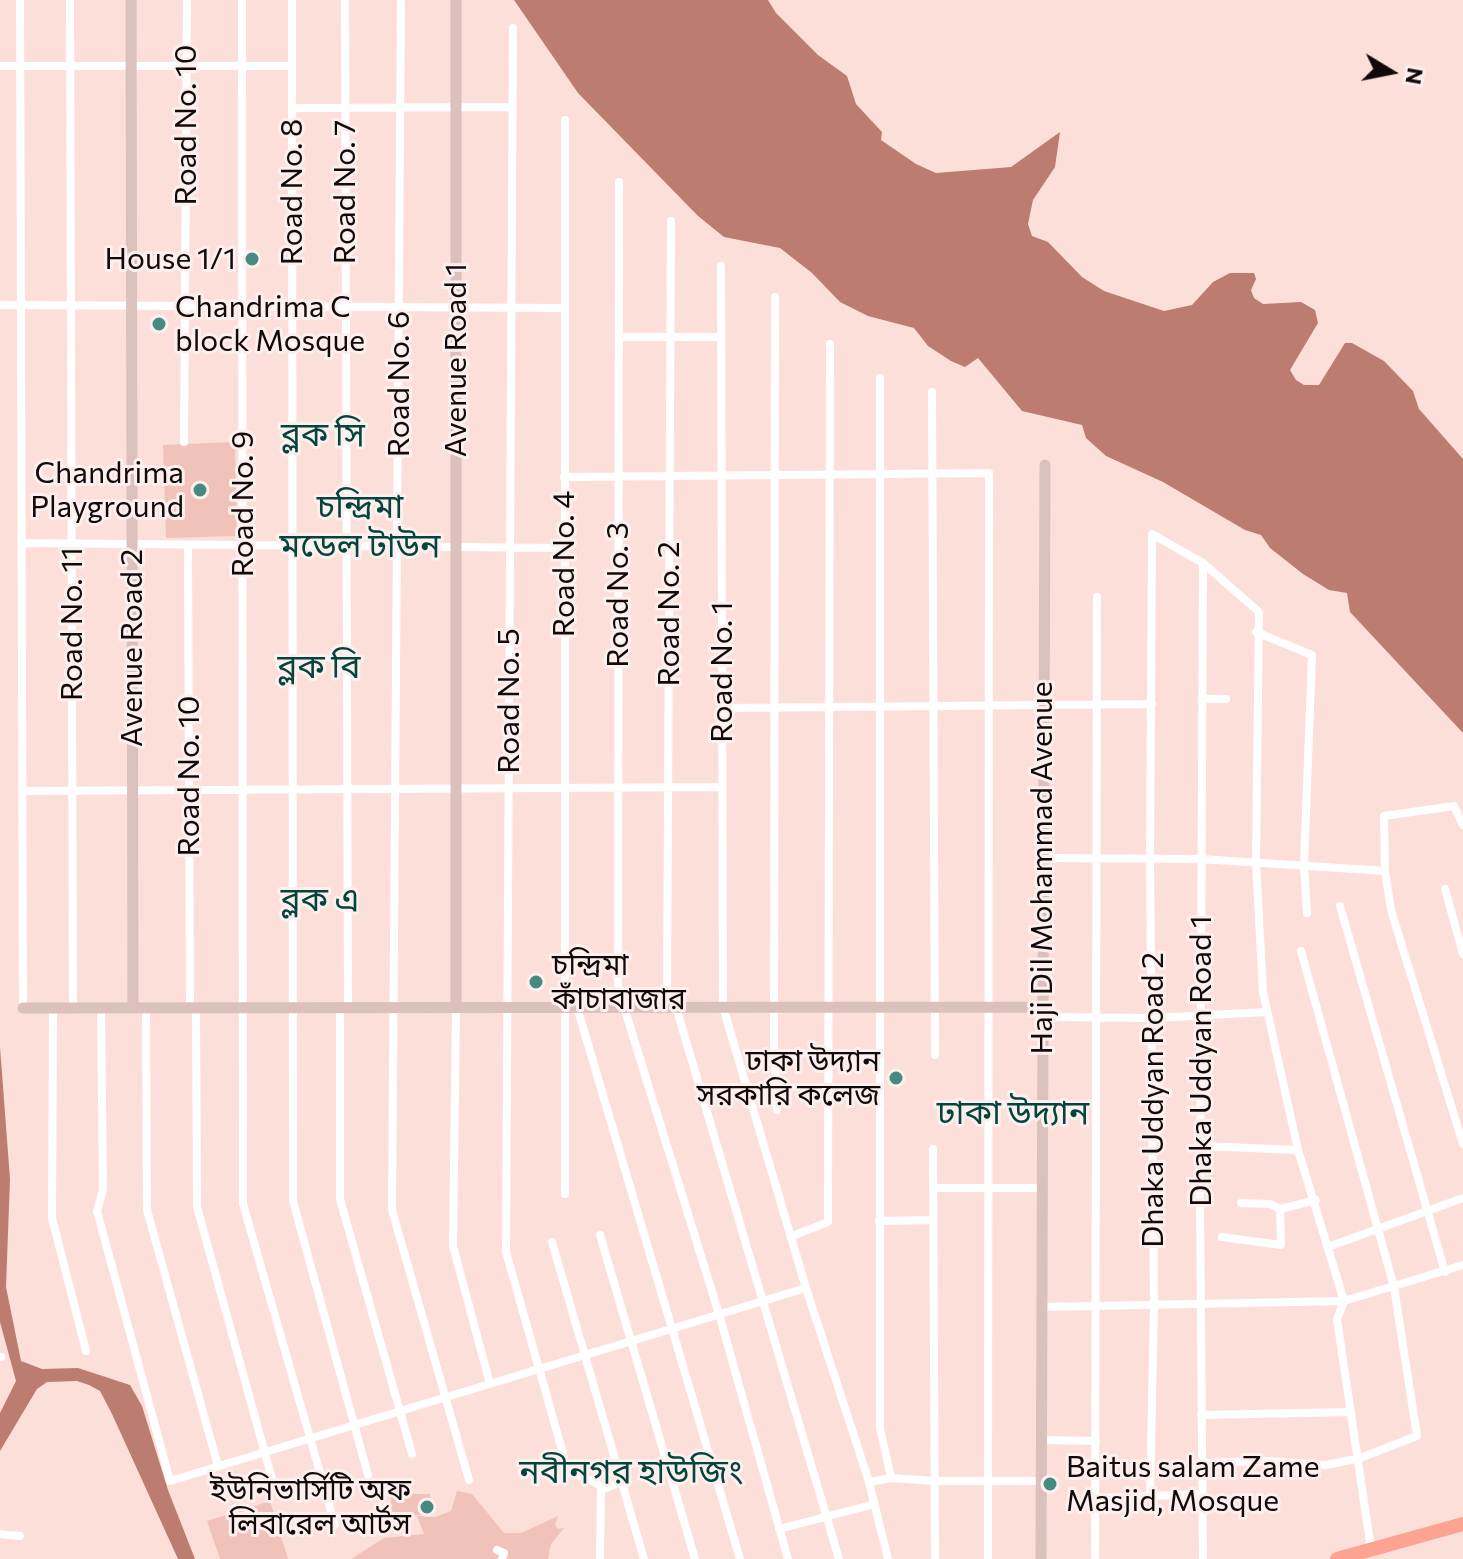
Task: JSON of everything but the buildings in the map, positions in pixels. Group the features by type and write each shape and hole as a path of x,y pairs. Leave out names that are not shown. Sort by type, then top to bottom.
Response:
{"highway":[{"path":"1337,1559 1463,1524"}],"street":[{"path":"20,0 23,1008 988,1007 1097,1017 1154,1018 1267,1012"},
{"name":"Road No. 11","path":"70,0 73,1008"},
{"name":"Avenue Road 2","path":"131,0 133,1008"},
{"name":"Road No. 10","path":"184,442 187,0"},
{"name":"Road No. 9","path":"242,0 243,1204 335,1525"},
{"name":"Road No. 8","path":"292,0 293,1201 357,1424 368,1475"},
{"name":"Road No. 7","path":"345,0 348,789 340,1199 412,1454"},
{"name":"Road No. 6","path":"401,0 396,1008 392,1210 448,1397 469,1480"},
{"name":"Avenue Road 1","path":"456,0 456,1008"},
{"name":"Road No. 5","path":"513,28 506,1252 568,1471 597,1483 601,1490"},
{"path":"0,66 292,66"},
{"path":"292,108 512,107"},
{"name":"Road No. 4","path":"565,120 562,1007 565,1194"},
{"name":"Road No. 3","path":"619,182 618,788 621,1007 719,1314 788,1559"},
{"name":"Road No. 2","path":"671,221 668,788 672,1007 764,1301 839,1559"},
{"name":"Road No. 1","path":"721,266 723,1007 806,1288 869,1482 888,1559"},
{"path":"775,297 774,1007 777,1110"},
{"path":"0,305 565,308"},
{"path":"619,337 721,337"},
{"path":"792,1236 828,1222 826,1007 830,344"},
{"path":"880,378 880,1428 891,1478"},
{"path":"932,392 935,1055"},
{"name":"Haji Dil Mohammad Avenue","path":"1041,1559 1045,465"},
{"path":"564,477 989,473 988,1559"},
{"name":"Dhaka Uddyan Road 2","path":"1150,1497 1154,1304 1154,1018 1150,858 1152,534 1203,563"},
{"path":"22,543 564,548"},
{"name":"Road No. 10","path":"188,545 197,1207 274,1486"},
{"path":"1203,563 1259,612 1256,632 1256,863 1267,1012 1298,1150 1316,1200 1344,1301 1337,1319 1360,1458 1371,1549"},
{"name":"Dhaka Uddyan Road 1","path":"1203,563 1200,1146 1203,1559"},
{"path":"1095,1559 1097,597"},
{"path":"1256,632 1312,655 1304,865 1307,913"},
{"path":"1202,699 1226,699"},
{"path":"722,708 1152,704"},
{"path":"22,791 722,787"},
{"path":"1463,825 1454,806 1384,816 1385,871 1391,910 1463,1144"},
{"path":"1042,858 1201,859 1385,871"},
{"path":"1445,889 1463,954"},
{"path":"1340,906 1445,1272"},
{"path":"1201,1463 1268,1461 1326,1465 1360,1458 1417,1436 1394,1287 1301,951"},
{"path":"577,1007 740,1559"},
{"path":"53,1008 52,1218 86,1351"},
{"path":"101,1008 103,1190 97,1211 170,1481 806,1288"},
{"path":"146,1008 147,1210 218,1466"},
{"path":"456,1008 453,1246 490,1384"},
{"path":"1200,1146 1298,1150"},
{"path":"933,1149 935,1559"},
{"path":"933,1188 1042,1188"},
{"path":"1328,1247 1463,1198"},
{"path":"1241,1203 1270,1204 1280,1209 1316,1200"},
{"path":"1222,1237 1281,1245 1280,1209"},
{"path":"879,1221 933,1220"},
{"path":"600,1235 695,1559"},
{"path":"552,1242 644,1559"},
{"path":"1041,1307 1344,1301 1463,1265"},
{"path":"1201,1415 1351,1412"},
{"path":"1041,1440 1096,1441"},
{"path":"869,1482 891,1478 1041,1481"},
{"path":"600,1559 601,1490 620,1479"},
{"path":"1096,1498 1202,1494"},
{"path":"779,1529 875,1504"},
{"path":"0,1534 20,1536"}],"shaded area":[{"path":"514,0 768,0 776,13 818,55 847,76 856,104 882,132 881,140 916,164 936,173 1011,167 1060,132 1055,167 1033,200 1028,224 1032,236 1048,242 1082,277 1104,291 1164,311 1192,305 1213,282 1230,273 1254,273 1256,279 1251,290 1254,298 1263,304 1301,302 1315,310 1318,323 1290,370 1296,380 1304,385 1319,385 1345,343 1352,343 1384,361 1413,391 1419,409 1463,459 1463,733 1350,612 1347,593 1329,590 1303,574 1270,548 1261,535 1245,530 1163,482 1106,456 1086,438 1082,425 1022,411 978,358 965,367 928,346 914,328 868,316 840,302 812,273 780,248 724,237 698,216 578,93"},
{"name":"Chandrima Playground","path":"235,442 237,536 166,538 163,445"},
{"path":"0,1047 10,1179 6,1287 21,1361 42,1369 78,1368 130,1385 142,1406 168,1490 195,1559 178,1559 100,1391 77,1381 47,1382 37,1389 0,1451 0,1413 16,1381 0,1322"},
{"path":"457,1491 472,1494 504,1533 521,1533 558,1516 555,1525 558,1529 564,1528 551,1544 548,1559 351,1559 384,1538 424,1534 417,1516 435,1517 451,1511"},
{"path":"391,1494 430,1494 430,1515 391,1515"},
{"path":"270,1501 288,1559 220,1559 207,1521"}],"place":[{"name":"House 1/1","path":"252,259"},
{"name":"Chandrima C block Mosque","path":"159,324"},
{"name":"Chandrima Playground","path":"200,490"},
{"name":"চন্দ্রিমা কাঁচাবাজার","path":"536,982"},
{"name":"ঢাকা উদ্যান সরকারি কলেজ","path":"896,1078"},
{"name":"Baitus salam Zame Masjid, Mosque","path":"1050,1484"},
{"name":"ইউনিভার্সিটি অফ লিবারেল আর্টস","path":"427,1507"}],"district":[{"name":"ব্লক সি","path":"323,435"},
{"name":"চন্দ্রিমা মডেল টাউন","path":"360,526"},
{"name":"ব্লক বি","path":"319,667"},
{"name":"ব্লক এ","path":"320,900"},
{"name":"ঢাকা উদ্যান","path":"1013,1113"},
{"name":"নবীনগর হাউজিং","path":"631,1472"}]}
